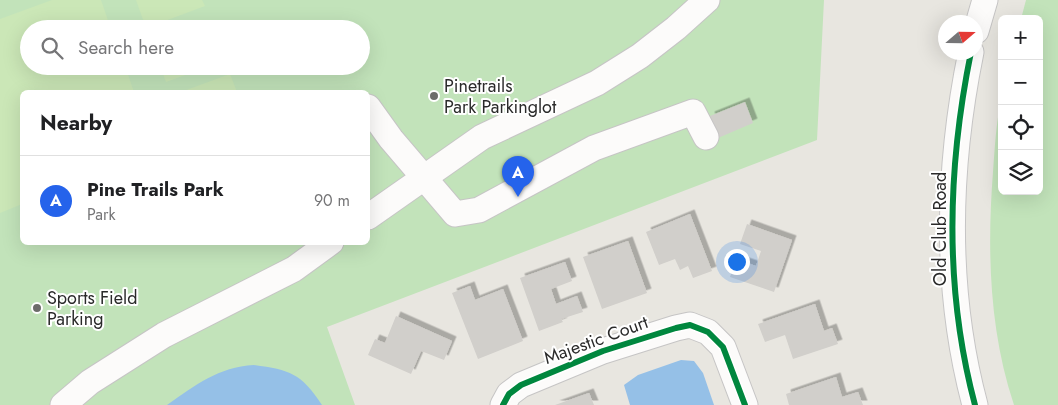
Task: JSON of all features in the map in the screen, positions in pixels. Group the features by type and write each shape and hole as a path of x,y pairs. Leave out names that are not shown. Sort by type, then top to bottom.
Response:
{"street":[{"path":"370,216 482,137 597,83 676,28 706,0"},
{"path":"980,15 984,0"},
{"name":"Old Club Road","path":"969,60 955,155 951,229 955,292 968,379 975,405"},
{"path":"370,110 391,139 454,214 479,210 594,148 693,112 706,137"},
{"path":"63,405 90,382 164,335 294,269 327,245"},
{"name":"Majestic Court","path":"503,405 509,394 520,385 603,350 690,325 708,332 723,347 744,405"}],"green space":[{"path":"0,0 824,0 817,140 327,327 355,405 0,405"},
{"path":"52,0 101,0 108,20 20,20 20,75 128,75 133,90 20,90 20,205 0,213 0,19"},
{"path":"136,0 202,0 205,6 167,20 143,20"},
{"path":"1026,0 1058,0 1058,405 1014,405 999,348 992,290 990,260 991,201 998,115 998,195 1043,195 1043,15 1022,15"},
{"path":"163,75 185,75 166,82"},
{"path":"230,75 236,90 186,90"}],"water":[{"path":"681,360 694,361 703,373 714,405 630,405 624,385 638,375"},
{"path":"254,365 286,371 294,375 308,386 322,405 167,405 218,373 241,366"}],"building":[{"path":"745,102 753,123 718,138 710,116"},
{"path":"690,214 712,271 693,278 688,266 680,270 675,259 659,265 646,232"},
{"path":"747,224 792,240 774,292 730,277 736,259 756,266 761,251 740,244"},
{"path":"628,241 647,293 602,309 583,257"},
{"path":"565,262 572,281 551,289 556,304 577,296 583,312 561,319 563,322 539,331 520,278"},
{"path":"470,286 475,300 503,289 523,341 478,359 452,293"},
{"path":"815,304 824,331 832,328 838,344 793,359 785,335 765,342 758,324"},
{"path":"396,316 452,341 444,360 421,351 411,374 368,355 375,339 385,343"},
{"path":"836,377 842,397 858,392 863,405 789,405 786,394"},
{"path":"589,393 594,405 555,405"}],"cycle path":[{"path":"970,60 957,141 952,229 958,318 975,405"},
{"path":"503,405 509,394 521,385 603,351 690,325 708,332 723,347 745,405"}],"place":[{"name":"Pinetrails Park Parkinglot","path":"434,96"},
{"name":"Pine Trails Park","path":"518,197"},
{"name":"Sports Field Parking","path":"37,308"}]}
